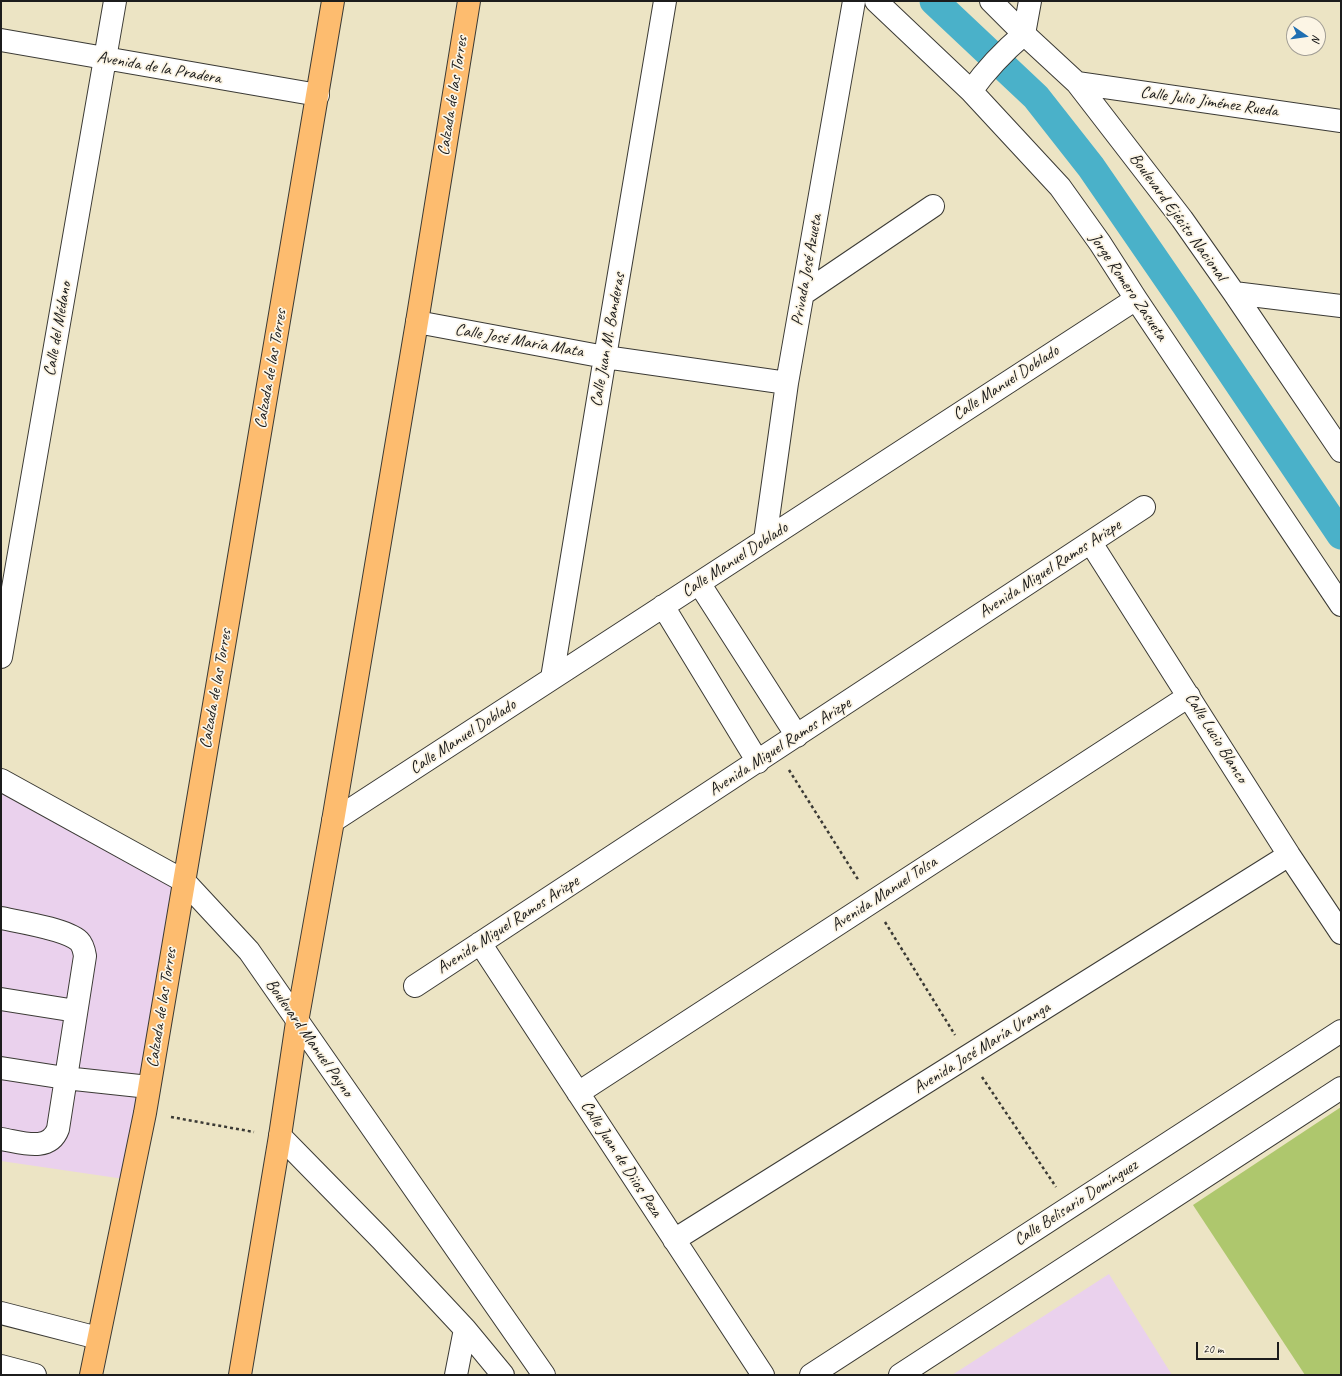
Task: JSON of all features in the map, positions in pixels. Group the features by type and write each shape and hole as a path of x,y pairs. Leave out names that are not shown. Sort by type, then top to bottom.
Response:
{"main road":[{"name":"Calzada de las Torres","path":"91,1375 145,1113 333,1"},
{"name":"Calzada de las Torres","path":"240,1375 280,1136 297,1022 333,821 417,322 469,1"}],"street":[{"name":"Calle del Médano","path":"1,657 115,1"},
{"name":"Calle Juan M. Banderas","path":"552,678 665,1"},
{"name":"Privada José Azueta","path":"765,540 787,382 854,1"},
{"name":"Jorge Romero Zasueta","path":"876,1 977,83 1060,187 1100,243 1341,605"},
{"name":"Boulevard Ejécito Nacional","path":"991,1 1020,38 1077,83 1182,219 1234,293 1341,452"},
{"path":"977,83 1020,38 1030,1"},
{"name":"Avenida de la Pradera","path":"1,40 318,96"},
{"name":"Calle Julio Jiménez Rueda","path":"1077,83 1341,121"},
{"path":"803,294 933,206"},
{"path":"1234,293 1341,306"},
{"name":"Calle Manuel Doblado","path":"333,821 1136,299"},
{"name":"Calle José María Mata","path":"417,322 605,357 787,382"},
{"name":"Avenida Miguel Ramos Arizpe","path":"415,986 1144,507"},
{"name":"Calle Lucio Blanco","path":"1091,543 1341,933"},
{"path":"699,583 797,736"},
{"path":"663,606 758,762"},
{"name":"Avenida Manuel Tolsa","path":"578,1093 1189,696"},
{"name":"Boulevard Manuel Payno","path":"1,780 184,881 248,951 544,1375"},
{"name":"Avenida José María Uranga","path":"674,1240 1289,854"},
{"path":"1,918 64,933 79,940 85,956 58,1129 55,1136 44,1144 1,1139"},
{"name":"Calle Juan de Diios Peza","path":"480,943 763,1375"},
{"path":"1,999 76,1011"},
{"name":"Calle Belisario Domínguez","path":"811,1375 1341,1031"},
{"path":"1,1068 66,1078 149,1087"},
{"path":"900,1375 1341,1088"},
{"path":"280,1136 381,1239 465,1329 503,1375"},
{"path":"1,1313 98,1338"},
{"path":"456,1375 465,1329"},
{"path":"1,1366 35,1375"}],"path":[{"path":"776,749 968,1056 1070,1208"},
{"path":"145,1113 280,1136"}],"shaded area":[{"path":"1,780 184,881 131,1180 1,1161"},
{"path":"1109,1274 1172,1375 952,1375"}],"green space":[{"path":"1341,1107 1341,1375 1305,1375 1193,1205"}],"waterway":[{"path":"934,1 1036,97 1091,167 1341,535"}]}
